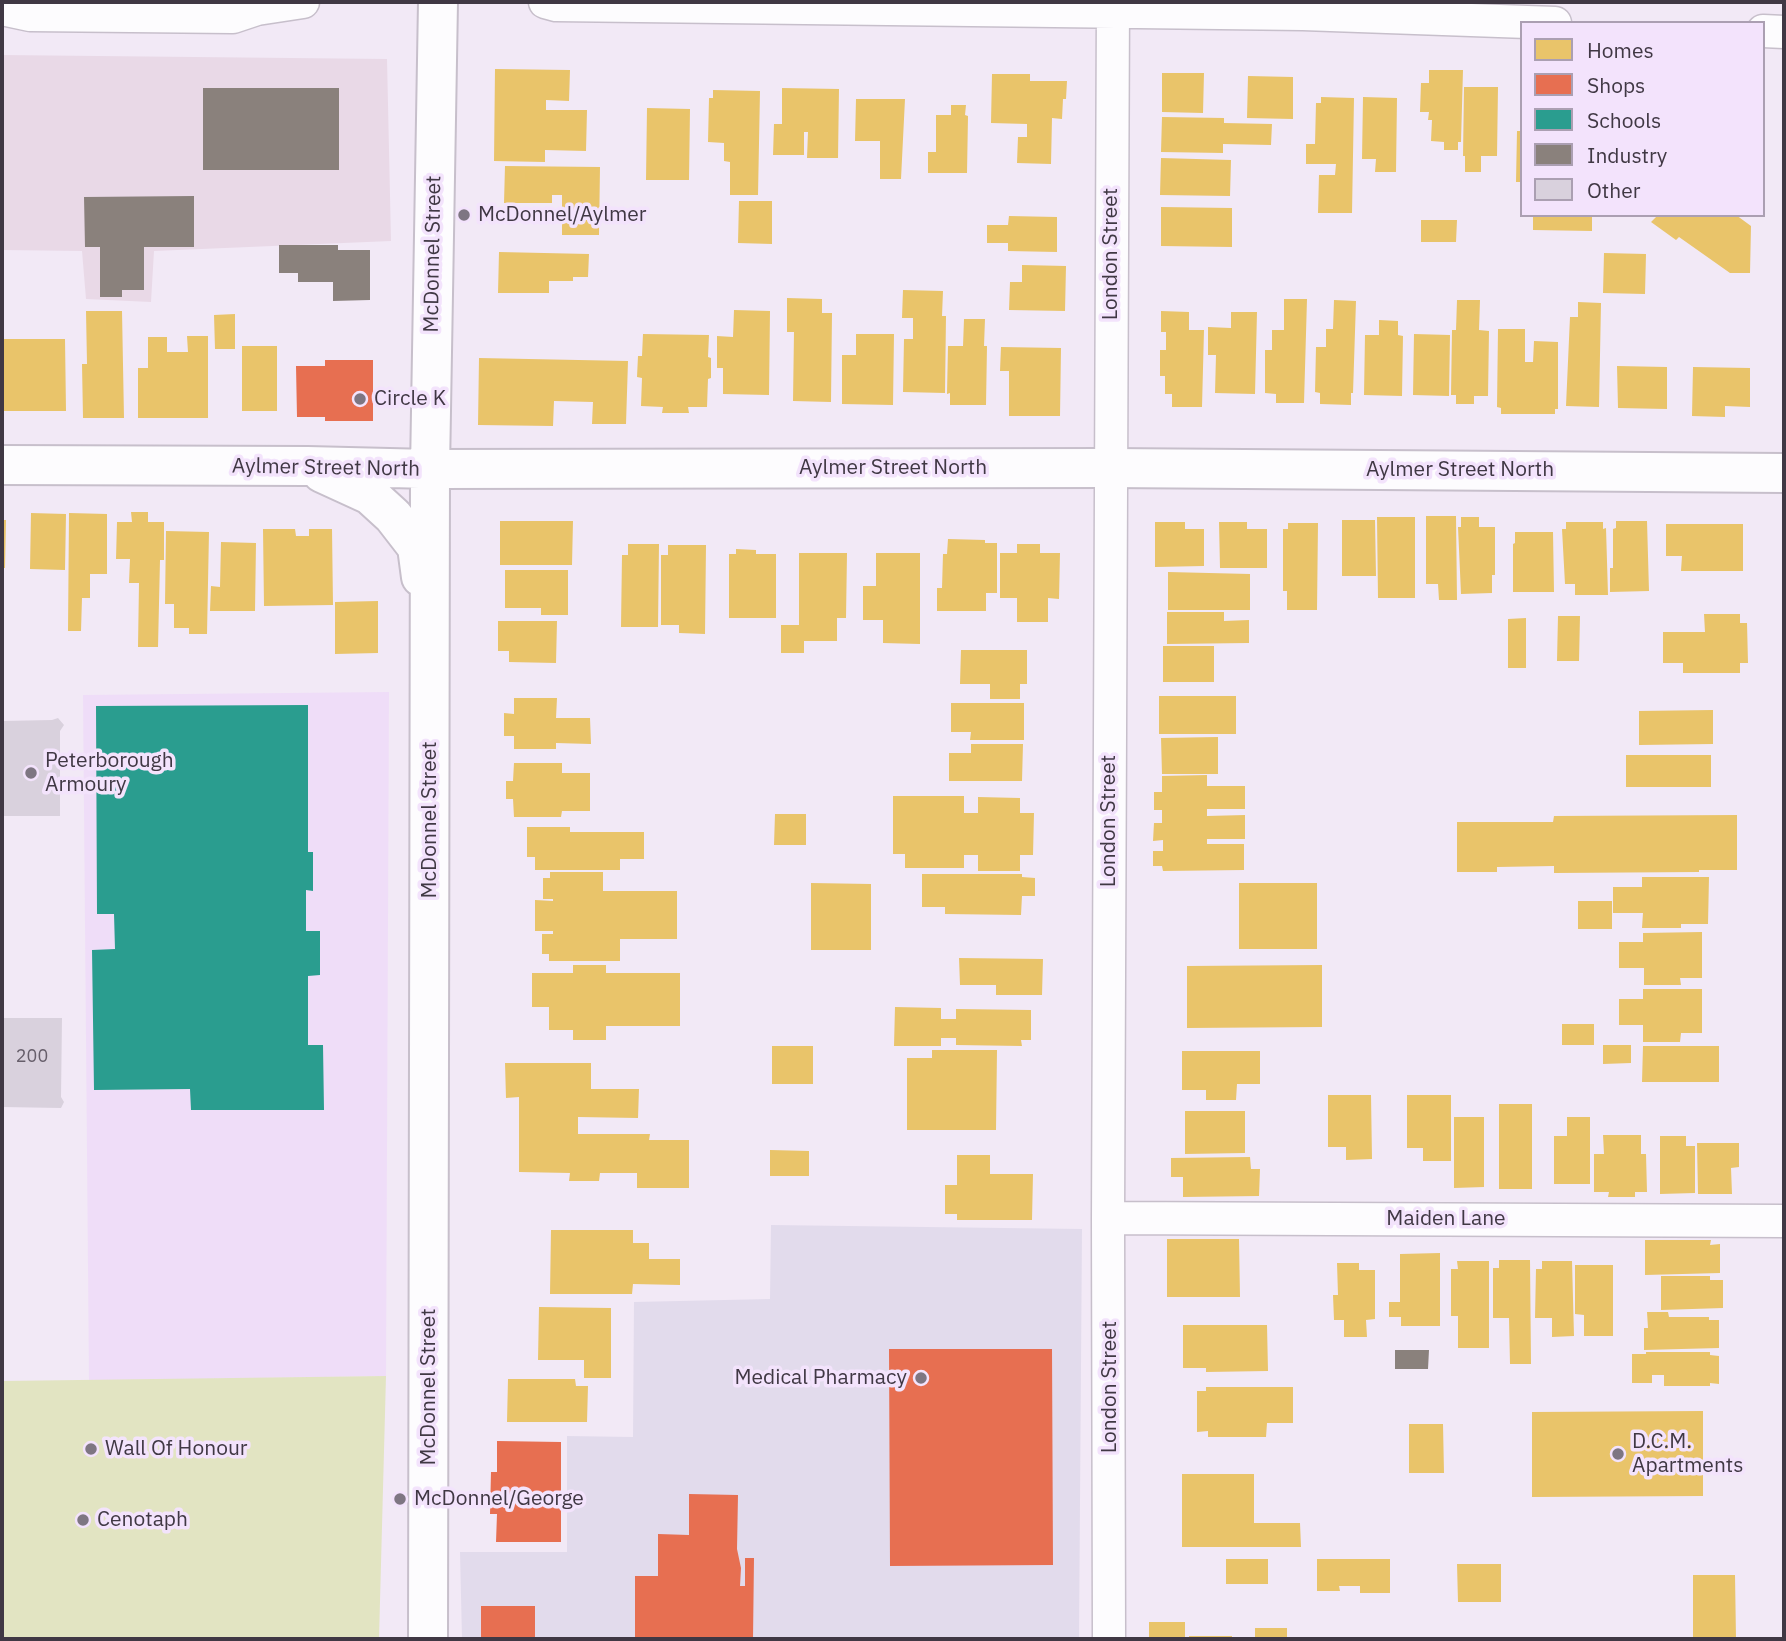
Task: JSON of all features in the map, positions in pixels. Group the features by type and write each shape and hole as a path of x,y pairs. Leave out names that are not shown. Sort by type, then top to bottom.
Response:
{"street":[{"path":"16,12 233,17 257,9 303,2"},
{"name":"McDonnel Street","path":"428,1639 430,469 438,2"},
{"path":"550,3 1113,7 1520,21"},
{"name":"London Street","path":"1109,1639 1113,7"},
{"path":"1765,31 1784,32"},
{"name":"Aylmer Street North","path":"2,466 1784,472"},
{"path":"308,466 370,495 393,516 417,547 430,638"},
{"name":"Maiden Lane","path":"1108,1218 1784,1221"}],"shaded area":[{"path":"2,55 387,59 391,241 154,251 151,302 86,299 82,251 2,250"},
{"path":"389,692 386,1376 89,1381 83,695"},
{"path":"771,1225 1082,1229 1079,1639 462,1639 460,1552 567,1552 567,1436 633,1437 634,1302 770,1299"}],"green space":[{"path":"386,1376 379,1639 2,1639 2,1381"}],"building: Homes":[{"path":"495,69 570,70 569,101 546,100 546,110 587,110 586,151 545,150 545,162 494,161"},
{"path":"1429,70 1463,70 1461,142 1458,142 1458,150 1444,150 1444,142 1431,141 1432,120 1428,120 1429,112 1420,112 1421,83 1429,83"},
{"path":"1162,73 1204,73 1203,113 1162,112"},
{"path":"992,74 1030,74 1030,81 1067,81 1062,119 1052,118 1051,164 1017,163 1018,137 1027,137 1027,124 991,123"},
{"path":"1248,76 1293,77 1293,119 1247,118"},
{"path":"1464,87 1498,87 1497,156 1481,156 1481,172 1465,172"},
{"path":"782,88 839,89 838,158 807,158 808,132 804,132 804,155 773,155 774,124 782,124"},
{"path":"713,90 760,91 758,195 730,195 730,162 724,161 724,143 708,142 709,98 713,98"},
{"path":"1321,97 1354,98 1352,213 1318,213 1319,175 1335,175 1336,164 1306,164 1306,144 1315,144 1316,103 1321,103"},
{"path":"1363,97 1397,98 1396,172 1375,172 1376,159 1362,159"},
{"path":"856,99 905,99 901,179 880,179 880,141 855,141"},
{"path":"951,105 966,105 967,173 928,173 928,152 936,152 936,115 951,115"},
{"path":"647,108 690,109 689,180 646,180"},
{"path":"1162,117 1224,118 1224,123 1272,124 1271,145 1223,144 1223,153 1161,152"},
{"path":"1517,131 1520,131 1520,182 1516,182"},
{"path":"1161,158 1231,160 1230,196 1160,195"},
{"path":"505,166 600,167 599,235 562,235 562,195 552,195 552,203 504,203"},
{"path":"739,201 772,201 772,244 738,243"},
{"path":"1161,207 1232,208 1232,247 1161,246"},
{"path":"1009,216 1057,217 1057,252 1008,251 1008,243 987,243 987,225 1008,225"},
{"path":"1533,217 1592,217 1592,231 1533,230"},
{"path":"1656,217 1739,217 1751,226 1750,273 1730,273 1679,237 1676,240 1651,222"},
{"path":"1421,220 1457,220 1456,242 1421,242"},
{"path":"499,252 589,254 588,277 573,277 573,281 549,281 549,293 498,293"},
{"path":"1604,253 1646,254 1645,294 1603,293"},
{"path":"1022,265 1066,266 1065,311 1009,310 1010,282 1022,282"},
{"path":"903,290 943,291 942,316 946,316 945,393 903,392 904,339 913,339 913,318 902,318"},
{"path":"787,298 822,299 822,313 832,313 831,402 793,401 794,332 787,332"},
{"path":"1284,299 1307,299 1304,403 1276,403 1276,394 1265,393 1265,350 1272,350 1272,330 1284,330"},
{"path":"1334,300 1356,301 1351,405 1320,404 1320,393 1315,392 1316,347 1326,347 1326,329 1333,329"},
{"path":"1457,300 1480,300 1479,330 1489,331 1488,396 1474,396 1474,404 1456,404 1456,395 1451,395 1452,330 1456,330"},
{"path":"1578,302 1601,303 1599,407 1566,406 1570,317 1578,317"},
{"path":"734,310 770,311 769,395 723,394 723,368 717,368 717,336 733,337"},
{"path":"86,311 122,311 124,418 83,418 82,364 87,364"},
{"path":"1161,311 1189,312 1189,330 1204,330 1202,407 1172,407 1172,394 1165,394 1165,376 1160,376 1160,350 1166,350 1166,332 1161,332"},
{"path":"1231,312 1257,312 1255,394 1215,393 1216,355 1208,355 1208,327 1231,328"},
{"path":"235,314 235,349 215,349 214,315"},
{"path":"964,319 985,319 986,405 950,405 950,393 947,394 948,346 963,346"},
{"path":"1379,320 1398,321 1398,335 1403,336 1402,396 1364,395 1365,335 1379,335"},
{"path":"1498,329 1525,329 1525,362 1533,362 1534,341 1558,342 1558,409 1555,409 1555,414 1501,414 1501,408 1497,407"},
{"path":"643,334 709,335 711,378 708,379 707,407 688,407 689,413 662,413 663,407 641,406 642,378 637,377"},
{"path":"856,334 894,334 893,405 842,404 842,355 856,355"},
{"path":"1414,334 1450,335 1449,396 1413,395"},
{"path":"187,336 208,336 208,418 138,418 138,368 148,368 148,337 167,337 167,352 188,352"},
{"path":"4,339 65,339 66,411 4,411"},
{"path":"242,346 277,346 277,411 242,411"},
{"path":"1001,347 1061,348 1060,416 1009,416 1009,371 1000,371"},
{"path":"479,358 628,361 626,424 592,424 593,402 554,401 553,426 478,425"},
{"path":"1617,366 1667,367 1667,409 1618,408"},
{"path":"1693,367 1750,368 1750,407 1725,406 1725,417 1692,416"},
{"path":"131,512 148,512 148,522 164,522 164,560 160,560 158,647 138,647 139,583 129,583 130,559 116,559 117,522 132,522"},
{"path":"31,513 66,514 65,570 30,569"},
{"path":"69,513 107,514 107,574 90,574 90,598 82,598 81,631 68,631"},
{"path":"1426,516 1456,516 1457,600 1439,600 1438,584 1426,584"},
{"path":"1377,517 1415,517 1415,598 1378,598"},
{"path":"1461,517 1479,517 1479,527 1495,527 1495,575 1492,575 1492,593 1461,594 1458,527 1461,527"},
{"path":"2,520 6,520 5,568 2,568"},
{"path":"1342,520 1375,520 1376,576 1342,576"},
{"path":"500,521 573,521 572,565 500,565"},
{"path":"1616,521 1647,521 1649,591 1610,592 1613,529 1616,528"},
{"path":"1155,522 1185,522 1185,529 1204,529 1204,566 1155,567"},
{"path":"1219,522 1247,522 1247,529 1267,529 1267,568 1220,568"},
{"path":"1566,522 1603,522 1603,529 1606,528 1608,595 1575,595 1575,584 1565,584 1562,529 1566,529"},
{"path":"1288,523 1318,523 1317,610 1287,610 1287,591 1283,591 1283,529 1288,529"},
{"path":"1666,524 1743,524 1743,571 1681,571 1682,556 1666,556"},
{"path":"263,529 295,529 296,536 309,536 309,529 332,529 333,605 264,606"},
{"path":"166,531 209,532 207,634 189,634 189,628 174,628 174,604 165,604"},
{"path":"1515,532 1553,532 1554,592 1513,592"},
{"path":"948,539 997,543 997,593 986,593 986,611 937,611 937,588 942,588 943,554 947,554"},
{"path":"221,542 256,543 255,611 210,611 211,586 220,587"},
{"path":"628,544 659,544 658,627 621,627 622,555 628,555"},
{"path":"1017,544 1040,544 1040,553 1060,553 1059,599 1048,598 1048,622 1017,622 1017,598 1000,598 1000,553 1017,553"},
{"path":"668,545 706,545 705,634 679,633 679,625 661,625 661,555 668,555"},
{"path":"736,549 756,550 756,554 776,554 776,618 729,618 729,554 736,554"},
{"path":"799,553 847,553 846,618 837,618 837,641 804,641 804,653 781,653 781,625 799,625"},
{"path":"876,553 920,553 920,644 883,643 883,620 863,620 863,586 876,586"},
{"path":"505,570 568,570 568,615 541,615 541,608 505,608"},
{"path":"1168,572 1250,574 1250,610 1168,610"},
{"path":"378,601 378,653 335,654 335,602"},
{"path":"1167,612 1224,612 1224,621 1249,620 1249,643 1167,644"},
{"path":"1704,614 1740,614 1740,623 1747,623 1748,663 1740,663 1740,673 1683,673 1683,663 1663,663 1663,632 1705,632"},
{"path":"1558,616 1580,616 1579,661 1557,661"},
{"path":"1526,618 1526,668 1508,668 1508,619"},
{"path":"498,621 557,621 556,663 509,662 509,651 498,651"},
{"path":"1163,646 1214,646 1214,682 1163,682"},
{"path":"961,650 1027,650 1027,684 1020,684 1020,699 990,699 990,684 960,684"},
{"path":"1159,696 1236,696 1236,734 1159,734"},
{"path":"514,698 557,698 556,718 590,718 591,744 556,743 556,749 514,749 514,736 504,736 504,713 514,714"},
{"path":"951,703 1024,703 1024,740 970,740 971,732 951,732"},
{"path":"1713,710 1713,744 1639,745 1639,711"},
{"path":"1218,737 1218,774 1162,774 1161,738"},
{"path":"971,744 1023,744 1022,781 949,781 949,753 971,753"},
{"path":"1626,755 1711,755 1711,787 1626,787"},
{"path":"514,763 562,763 562,773 590,773 590,811 562,811 561,817 514,817 513,799 506,799 506,781 513,781"},
{"path":"1207,775 1207,786 1245,786 1245,809 1207,809 1207,816 1245,815 1245,839 1207,839 1207,844 1244,844 1244,870 1163,871 1162,866 1153,866 1153,851 1163,851 1163,840 1153,841 1154,823 1162,823 1162,810 1154,810 1154,792 1162,792 1162,776"},
{"path":"893,796 964,796 964,813 978,813 978,797 1020,798 1020,813 1034,813 1033,855 1020,855 1020,871 978,871 978,855 964,855 964,868 905,868 905,854 893,854"},
{"path":"775,814 806,814 806,845 774,845"},
{"path":"1737,815 1737,870 1554,873 1554,866 1497,867 1497,872 1457,872 1457,822 1553,822 1554,816"},
{"path":"527,827 570,827 570,832 644,832 644,859 620,859 620,870 535,870 535,857 527,857"},
{"path":"550,872 603,872 603,891 677,891 677,939 620,939 620,961 549,961 549,954 542,954 542,934 553,934 553,931 535,931 535,900 553,901 543,899 543,878 550,878"},
{"path":"922,874 1022,874 1022,877 1035,878 1035,896 1022,896 1021,915 945,914 945,907 922,907"},
{"path":"1642,877 1709,877 1708,924 1681,924 1681,928 1642,928 1643,913 1613,913 1613,887 1642,887"},
{"path":"811,883 871,884 871,950 811,950"},
{"path":"1239,883 1317,883 1317,949 1239,949"},
{"path":"1578,901 1612,901 1612,929 1578,929"},
{"path":"1702,932 1702,978 1680,978 1681,985 1644,985 1644,968 1619,968 1619,942 1643,942 1643,933"},
{"path":"959,958 1043,959 1042,995 996,995 996,985 960,985"},
{"path":"573,965 606,965 606,973 680,973 680,1026 606,1026 606,1040 573,1040 573,1030 549,1030 549,1007 532,1007 532,973 573,973"},
{"path":"1322,965 1322,1027 1187,1028 1187,966"},
{"path":"1643,989 1702,989 1702,1033 1681,1033 1680,1042 1643,1042 1643,1025 1619,1025 1619,999 1643,999"},
{"path":"895,1007 941,1008 941,1019 956,1019 956,1009 1031,1010 1031,1040 1021,1040 1022,1046 956,1045 956,1038 941,1038 941,1046 894,1046"},
{"path":"1562,1024 1594,1024 1594,1045 1562,1045"},
{"path":"1603,1045 1631,1045 1631,1063 1603,1064"},
{"path":"772,1046 813,1046 813,1084 772,1084"},
{"path":"1643,1046 1719,1046 1719,1082 1642,1082"},
{"path":"932,1050 997,1050 996,1130 907,1130 907,1058 932,1058"},
{"path":"1182,1051 1260,1051 1260,1084 1237,1084 1236,1100 1206,1100 1206,1090 1182,1090"},
{"path":"505,1063 591,1063 591,1089 639,1089 638,1118 578,1117 578,1134 650,1134 649,1140 689,1140 689,1188 637,1188 637,1173 600,1173 599,1181 569,1181 570,1173 519,1172 519,1097 506,1098"},
{"path":"1328,1095 1371,1095 1372,1159 1346,1160 1346,1147 1328,1147"},
{"path":"1407,1095 1451,1095 1451,1161 1423,1161 1423,1148 1407,1148"},
{"path":"1499,1104 1532,1104 1532,1189 1499,1189"},
{"path":"1185,1111 1245,1111 1245,1153 1185,1154"},
{"path":"1454,1117 1484,1117 1484,1187 1454,1188"},
{"path":"1567,1117 1590,1117 1590,1184 1554,1184 1554,1136 1567,1136"},
{"path":"1603,1135 1641,1135 1641,1154 1646,1154 1647,1192 1635,1192 1635,1197 1608,1197 1609,1192 1594,1192 1594,1154 1604,1154"},
{"path":"1660,1136 1686,1136 1686,1146 1695,1146 1695,1193 1660,1194"},
{"path":"1697,1143 1739,1143 1739,1167 1731,1168 1732,1194 1698,1194"},
{"path":"770,1150 809,1151 809,1176 770,1176"},
{"path":"957,1155 990,1155 990,1174 1033,1174 1032,1220 957,1220 957,1214 945,1214 945,1185 957,1185"},
{"path":"1250,1157 1251,1169 1260,1169 1259,1196 1183,1197 1183,1177 1171,1177 1171,1158"},
{"path":"551,1230 633,1230 633,1243 649,1243 649,1259 680,1259 680,1285 633,1284 632,1294 550,1294"},
{"path":"1167,1239 1239,1239 1240,1297 1167,1297"},
{"path":"1645,1240 1711,1240 1710,1245 1720,1244 1720,1273 1645,1275"},
{"path":"1440,1253 1440,1326 1401,1326 1401,1317 1389,1317 1389,1302 1400,1302 1400,1254"},
{"path":"1499,1260 1530,1260 1531,1364 1510,1364 1509,1318 1493,1318 1493,1268 1499,1268"},
{"path":"1457,1261 1489,1261 1489,1348 1458,1348 1458,1316 1451,1316 1451,1269 1458,1269"},
{"path":"1542,1261 1572,1261 1574,1336 1552,1337 1552,1318 1535,1318 1536,1269 1542,1269"},
{"path":"1337,1263 1359,1263 1359,1270 1375,1270 1375,1319 1366,1320 1367,1337 1344,1337 1344,1320 1334,1320 1333,1295 1338,1295"},
{"path":"1575,1265 1613,1265 1613,1336 1584,1336 1584,1315 1575,1314"},
{"path":"1661,1276 1710,1276 1710,1280 1723,1280 1723,1308 1661,1310"},
{"path":"539,1307 611,1308 611,1378 584,1378 584,1360 538,1360"},
{"path":"1647,1312 1668,1312 1669,1317 1709,1317 1709,1320 1719,1320 1719,1348 1644,1350 1644,1328 1648,1328"},
{"path":"1183,1325 1267,1325 1268,1371 1206,1372 1206,1368 1183,1368"},
{"path":"1710,1352 1710,1355 1719,1356 1719,1384 1664,1386 1664,1375 1652,1375 1652,1383 1632,1383 1632,1354"},
{"path":"508,1379 575,1379 576,1386 588,1386 587,1422 507,1422"},
{"path":"1206,1387 1293,1387 1293,1423 1267,1423 1266,1437 1208,1437 1208,1431 1197,1432 1197,1391 1206,1391"},
{"name":"D.C.M. Apartments","path":"1703,1411 1703,1496 1532,1497 1532,1412"},
{"path":"1409,1424 1443,1424 1444,1473 1409,1473"},
{"path":"1182,1474 1254,1474 1254,1523 1300,1523 1301,1547 1182,1547"},
{"path":"1226,1559 1268,1559 1268,1584 1226,1584"},
{"path":"1317,1559 1390,1559 1390,1593 1360,1593 1360,1586 1339,1586 1340,1591 1317,1591"},
{"path":"1457,1564 1501,1564 1501,1602 1458,1602"},
{"path":"1693,1575 1735,1575 1736,1639 1693,1639"},
{"path":"1149,1622 1185,1622 1185,1639 1149,1639"},
{"path":"1255,1628 1287,1628 1287,1639 1255,1639"},
{"path":"1189,1636 1232,1636 1232,1639 1189,1639"}],"building: Shops":[{"path":"325,360 373,360 373,421 325,421 325,417 297,417 296,366 325,366"},
{"path":"889,1349 1052,1349 1053,1565 890,1566"},
{"path":"497,1441 561,1442 561,1542 496,1542 497,1514 490,1514 491,1472 497,1472"},
{"path":"689,1494 738,1495 737,1549 741,1568 740,1586 745,1586 745,1558 754,1558 753,1639 635,1639 635,1576 658,1576 658,1534 689,1535"},
{"path":"481,1606 535,1606 535,1639 481,1639"}],"building: Schools":[{"path":"308,705 308,852 313,852 313,891 306,890 306,931 320,931 320,975 308,976 308,1045 323,1045 324,1110 191,1110 190,1089 94,1090 92,950 115,949 114,914 97,914 96,706"}],"building: Industry":[{"path":"203,88 339,88 339,170 203,170"},
{"path":"194,196 194,247 144,247 144,290 122,290 122,297 100,297 100,247 85,247 84,197"},
{"path":"279,245 338,245 338,250 370,250 370,300 333,301 333,282 298,282 298,273 279,273"},
{"path":"1395,1350 1429,1350 1428,1369 1395,1369"}],"building: Other":[{"name":"Peterborough Armoury","path":"58,718 64,725 60,731 60,816 2,816 2,721"},
{"path":"2,1018 62,1018 61,1097 64,1102 61,1108 2,1107"}],"place":[{"name":"McDonnel/Aylmer","path":"464,215"},
{"name":"Circle K","path":"360,399"},
{"name":"Peterborough Armoury","path":"31,773"},
{"name":"Medical Pharmacy","path":"921,1378"},
{"name":"Wall Of Honour","path":"91,1449"},
{"name":"D.C.M. Apartments","path":"1618,1454"},
{"name":"McDonnel/George","path":"400,1499"},
{"name":"Cenotaph","path":"83,1520"}]}
